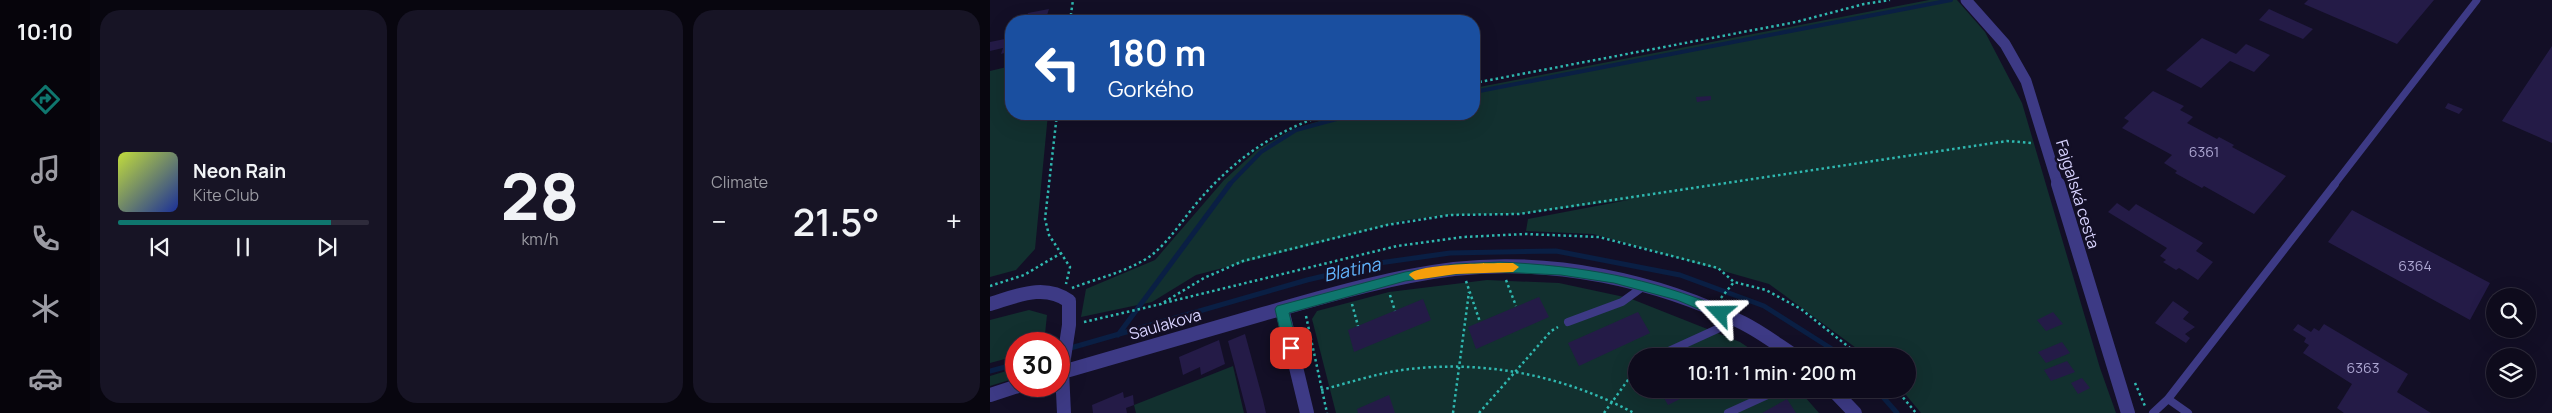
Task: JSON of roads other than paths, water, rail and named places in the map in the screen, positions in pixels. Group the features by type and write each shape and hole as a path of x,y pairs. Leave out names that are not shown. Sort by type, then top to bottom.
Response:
{"street":[{"name":"Fajgalská cesta","path":"1967,1 2005,44 2016,60 2034,101 2128,413"},
{"name":"Saulakova","path":"1070,366 1405,276 1456,269 1500,267 1561,270 1614,278 1679,296 1737,320 1781,348"},
{"path":"990,304 1034,292 1049,291 1062,294 1070,301 1068,332"},
{"path":"1282,309 1307,413"},
{"path":"990,395 1005,390"},
{"path":"1063,397 1064,413"},
{"path":"1840,398 1854,413"}],"lane":[{"path":"2153,413 2168,399 2477,0"},
{"path":"1568,322 1622,302 1644,286"},
{"path":"1676,348 1737,320"},
{"path":"1728,413 1761,398"},
{"path":"2168,399 2188,413"}],"waterway":[{"path":"1480,91 1951,0"},
{"path":"1229,185 1261,152 1296,130 1333,120"},
{"path":"1119,334 1230,184"},
{"name":"Blatina","path":"1119,334 1307,280 1379,263 1450,253 1556,251 1680,275 1764,306 1830,348"},
{"name":"Blatina","path":"1070,348 1119,334"},
{"name":"Blatina","path":"990,371 1005,367"},
{"name":"Blatina","path":"1884,398 1897,413"}]}
